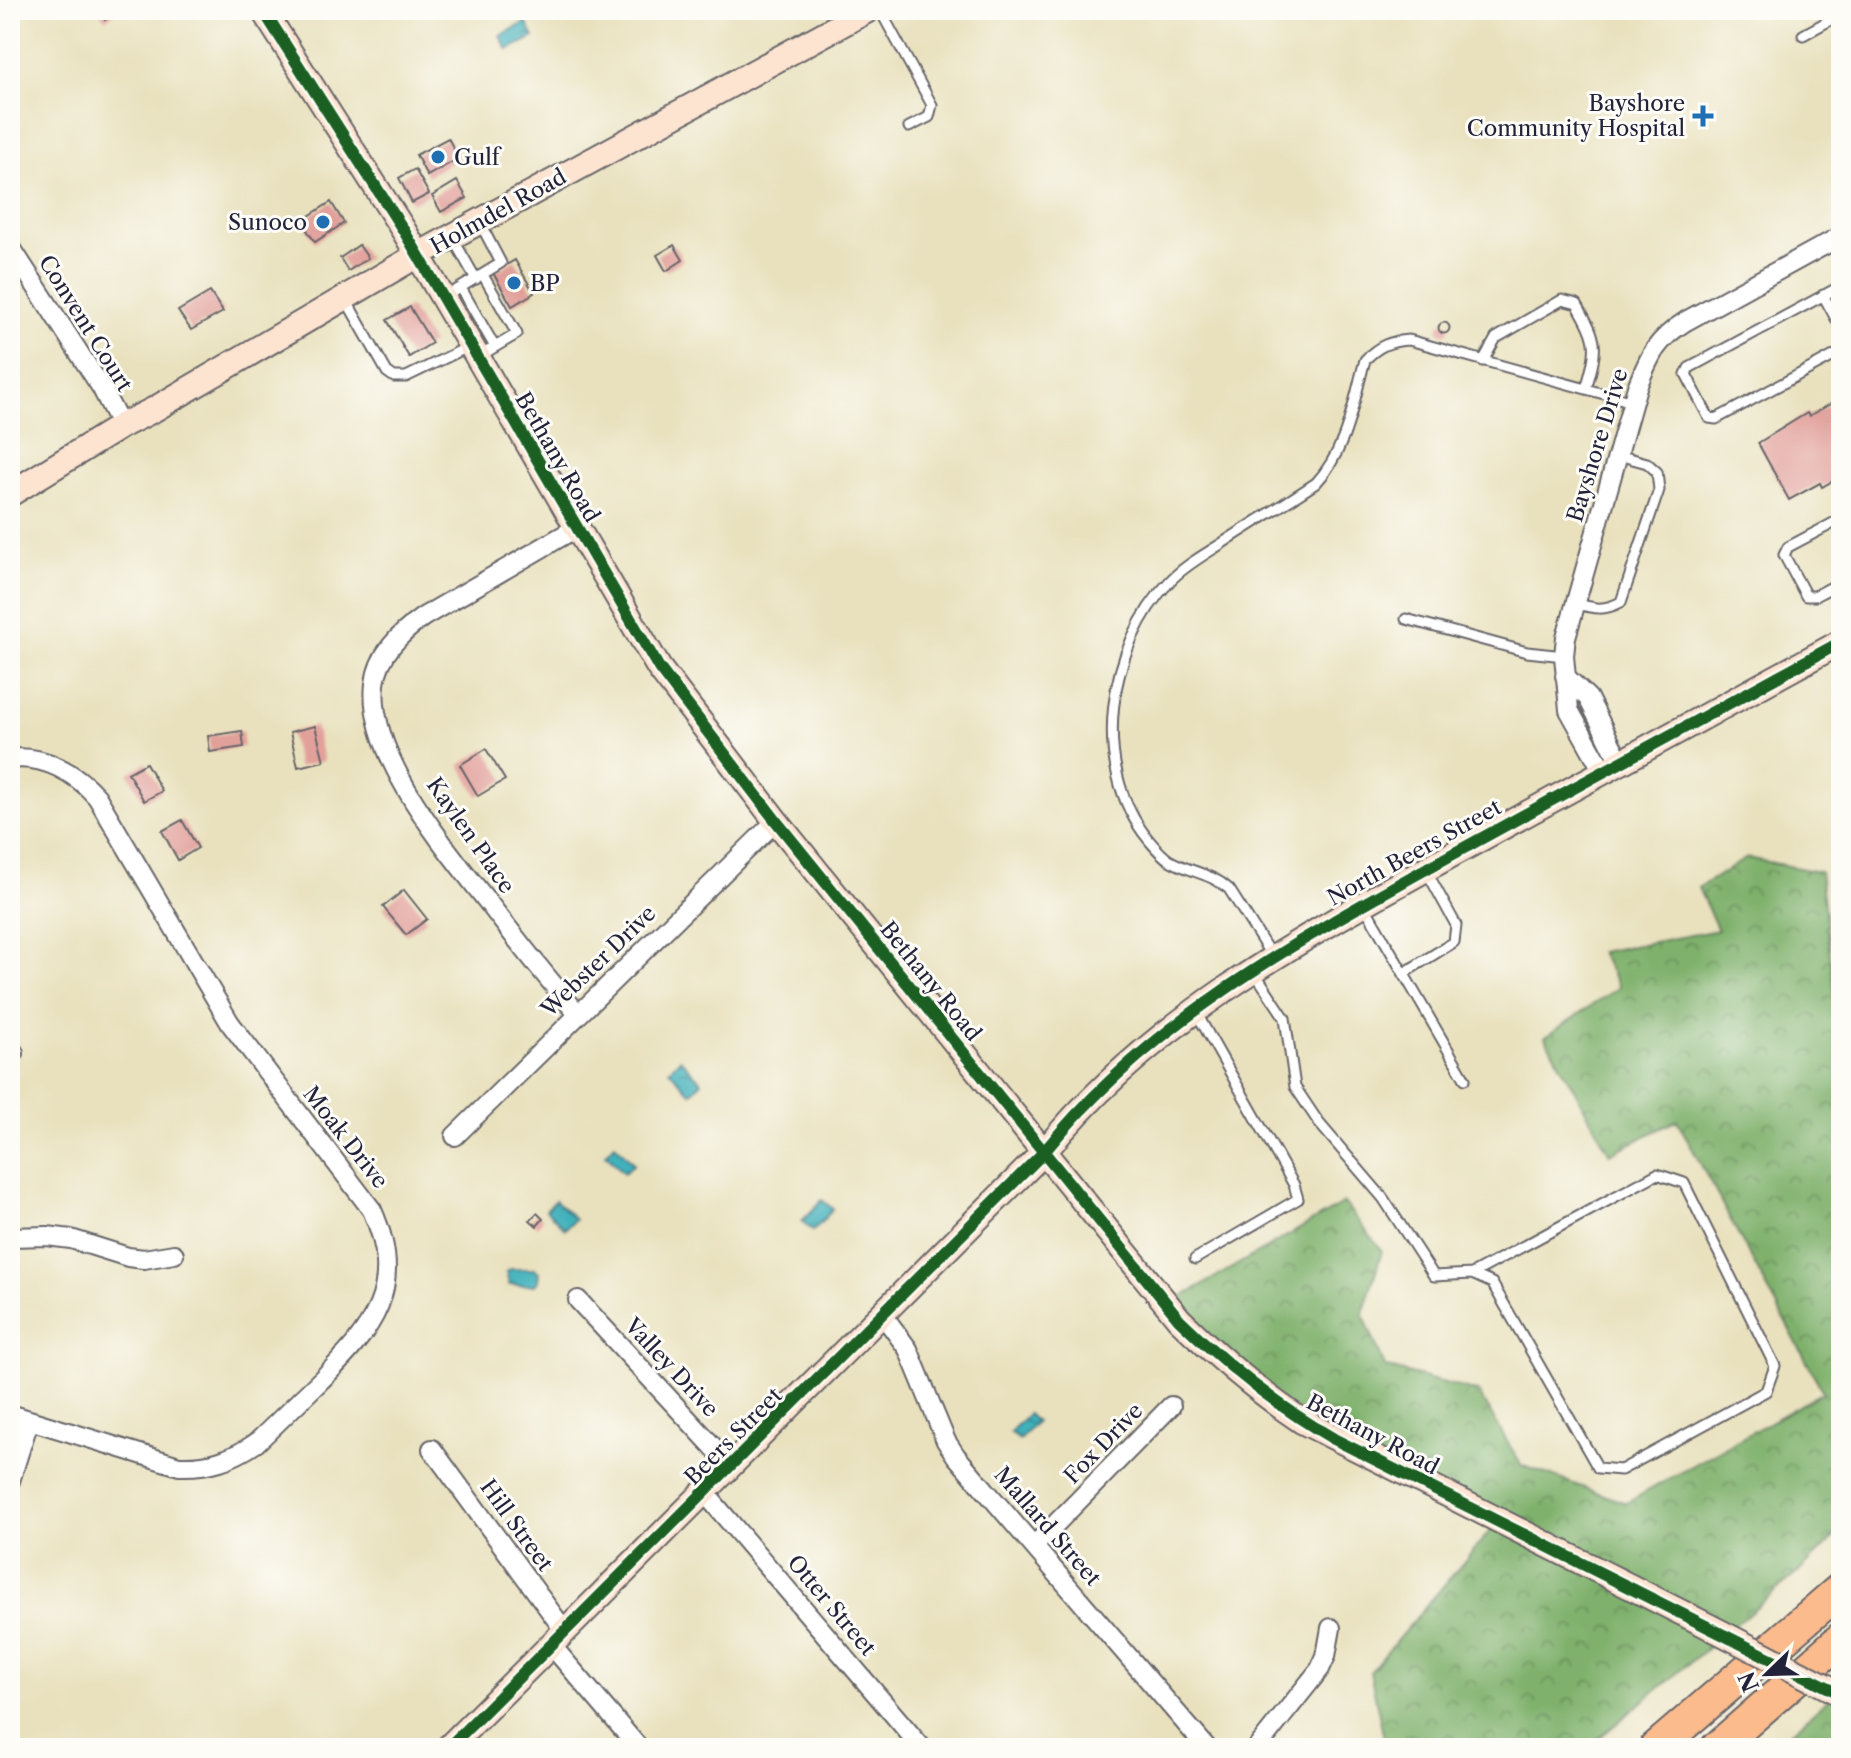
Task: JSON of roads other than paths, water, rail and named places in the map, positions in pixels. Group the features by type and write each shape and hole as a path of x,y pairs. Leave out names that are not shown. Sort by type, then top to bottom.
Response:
{"highway":[{"path":"1656,1748 1841,1589"},
{"path":"1717,1748 1841,1639"}],"street":[{"name":"Bethany Road","path":"263,10 418,255 452,293 576,528 659,668 776,821 1179,1319 1221,1360 1270,1400 1334,1439 1841,1694"},
{"name":"Holmdel Road","path":"10,494 121,426 418,255 868,10"},
{"name":"Bayshore Drive","path":"1611,766 1569,710 1564,656 1575,603 1633,402 1652,351 1671,330 1841,236"},
{"name":"Convent Court","path":"10,246 101,387 121,426"},
{"name":"Kaylen Place","path":"576,528 423,617 405,631 390,648 378,672 375,708 389,751 424,818 543,974 578,1014"},
{"name":"North Beers Street","path":"1045,1151 1068,1122 1148,1048 1263,964 1363,904 1841,642"},
{"name":"Moak Drive","path":"10,759 30,760 64,770 97,797 230,1023 372,1210 386,1254 381,1299 363,1337 256,1443 238,1455 206,1466 179,1466 10,1414"},
{"name":"Webster Drive","path":"455,1136 776,821"},
{"name":"Beers Street","path":"448,1748 1045,1151"},
{"path":"10,1237 71,1239 144,1259 174,1254"},
{"name":"Valley Drive","path":"578,1300 731,1466"},
{"name":"Mallard Street","path":"883,1315 908,1349 946,1441 1207,1748"},
{"name":"Fox Drive","path":"1034,1546 1171,1406"},
{"path":"10,1481 29,1421"},
{"name":"Hill Street","path":"432,1449 558,1638 639,1748"},
{"name":"Otter Street","path":"705,1493 922,1748"},
{"path":"1257,1748 1320,1669 1326,1656 1331,1628"}],"lane":[{"path":"880,10 932,105 929,117 909,127"},
{"path":"1803,35 1841,14"},
{"path":"452,293 501,263 479,222"},
{"path":"345,299 387,372 394,377 406,377 517,334 452,237"},
{"path":"1841,286 1689,368 1686,374 1709,418 1716,419 1841,352"},
{"path":"1823,295 1841,328"},
{"path":"1483,361 1496,338 1562,300 1577,304 1594,334 1594,362 1586,389"},
{"path":"1472,1274 1492,1283 1598,1468 1621,1470 1766,1391 1775,1366 1684,1183 1657,1174 1472,1274 1434,1276 1383,1198 1319,1123 1295,1087 1285,1018 1229,889 1211,876 1169,860 1145,836 1121,785 1112,735 1118,678 1137,630 1152,604 1181,570 1316,483 1330,468 1339,453 1365,360 1375,349 1409,340 1633,402"},
{"path":"1575,603 1607,609 1621,602 1659,490 1657,472 1647,463 1618,455"},
{"path":"1841,519 1788,547 1784,555 1806,596 1815,596 1841,582"},
{"path":"1406,619 1527,652 1564,656"},
{"path":"1404,973 1454,942 1456,925 1426,870"},
{"path":"1363,904 1465,1079"},
{"path":"1195,1011 1294,1185 1298,1199 1195,1259"}],"water":[{"path":"526,22 534,37 508,50 500,36"},
{"path":"680,1059 702,1082 691,1093 669,1070"},
{"path":"615,1144 634,1164 624,1173 606,1154"},
{"path":"555,1200 575,1219 565,1229 546,1210"},
{"path":"822,1200 833,1209 813,1231 802,1221"},
{"path":"510,1269 535,1269 539,1272 538,1281 535,1285 509,1285 506,1272"},
{"path":"1028,1414 1036,1422 1019,1440 1010,1432"}],"place":[{"name":"Bayshore Community Hospital","path":"1703,116"},
{"name":"Gulf","path":"438,157"},
{"name":"Sunoco","path":"323,222"},
{"name":"BP","path":"514,283"}]}
